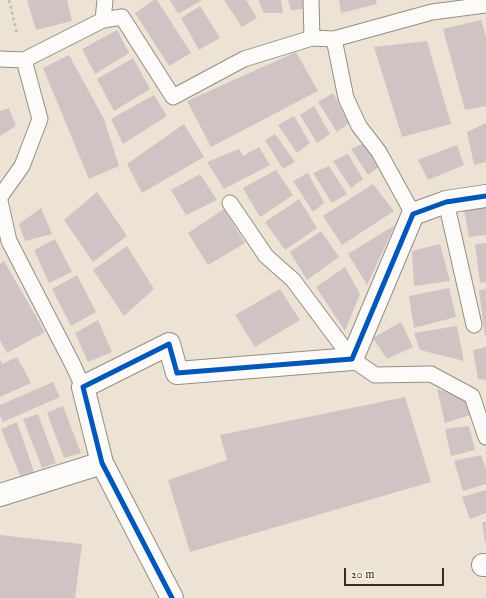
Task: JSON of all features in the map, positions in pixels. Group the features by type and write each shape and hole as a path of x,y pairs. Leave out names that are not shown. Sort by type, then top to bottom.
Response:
{"street":[{"path":"172,598 102,463 83,387 169,344 177,373 352,359 413,214 446,202 486,196"},
{"path":"0,495 102,463"}],"lane":[{"path":"103,20 105,0"},
{"path":"311,0 312,38"},
{"path":"0,59 24,60 103,20 122,17 173,97 244,59 312,38 334,39 432,12 486,5"},
{"path":"334,39 346,98 359,126 379,152 413,214"},
{"path":"0,197 22,166 40,119 24,60"},
{"path":"0,201 8,241 83,387"},
{"path":"446,202 474,325"},
{"path":"230,203 266,256 293,280 352,359 374,375 431,374 472,396 486,437"}],"path":[{"path":"9,0 24,60"}],"building":[{"path":"27,0 67,0 72,21 36,30"},
{"path":"154,0 157,0 191,53 169,66 135,13"},
{"path":"170,0 202,0 178,14"},
{"path":"224,0 246,0 257,18 242,27"},
{"path":"258,0 281,0 283,13 264,13"},
{"path":"288,0 303,0 305,9 291,10"},
{"path":"339,0 376,0 377,4 341,13"},
{"path":"200,6 220,38 199,50 181,18"},
{"path":"481,20 486,37 486,106 465,110 443,29"},
{"path":"117,30 129,53 95,74 82,49"},
{"path":"427,41 451,124 402,137 374,47"},
{"path":"296,52 318,91 211,147 187,101"},
{"path":"69,55 104,119 119,166 89,179 43,68"},
{"path":"133,58 150,89 114,111 97,79"},
{"path":"333,93 349,123 337,132 318,102"},
{"path":"154,95 167,116 123,144 111,119"},
{"path":"314,106 330,134 317,143 300,115"},
{"path":"9,108 16,126 0,136 0,111"},
{"path":"294,116 310,143 297,153 278,125"},
{"path":"486,123 486,162 474,165 467,132"},
{"path":"184,124 204,157 142,193 127,164"},
{"path":"275,134 295,162 283,169 265,140"},
{"path":"364,143 380,166 368,175 351,149"},
{"path":"457,145 464,165 428,180 418,160"},
{"path":"259,147 270,165 224,189 207,162 239,149 243,156"},
{"path":"348,154 363,179 351,188 333,161"},
{"path":"329,166 347,194 332,203 313,173"},
{"path":"276,170 293,195 260,217 243,188"},
{"path":"308,173 324,203 313,212 293,181"},
{"path":"200,174 217,200 186,215 171,190"},
{"path":"373,184 394,211 342,245 323,216"},
{"path":"97,192 127,236 93,262 64,220"},
{"path":"299,199 317,228 285,250 265,222"},
{"path":"486,206 486,235 469,237 464,210"},
{"path":"41,208 52,234 25,241 19,224"},
{"path":"224,209 245,243 208,265 188,233"},
{"path":"395,225 367,285 348,254"},
{"path":"321,231 339,257 307,280 290,252"},
{"path":"55,239 72,272 49,283 34,250"},
{"path":"486,243 486,282 480,283 475,244"},
{"path":"440,244 450,281 414,286 412,251"},
{"path":"127,246 154,289 124,316 93,270"},
{"path":"4,261 45,332 7,353 0,340 0,264"},
{"path":"345,267 360,294 345,331 316,287"},
{"path":"77,275 96,312 71,326 52,289"},
{"path":"449,288 456,317 414,328 409,296"},
{"path":"280,289 300,320 255,347 235,315"},
{"path":"486,289 486,336 485,336 479,290"},
{"path":"98,320 112,352 88,362 75,333"},
{"path":"401,322 413,347 387,359 373,338"},
{"path":"457,326 464,361 420,350 414,333"},
{"path":"486,347 486,380 478,379 473,350"},
{"path":"17,357 31,383 0,397 0,360 2,364"},
{"path":"53,382 60,397 3,422 0,415 0,405"},
{"path":"437,389 465,398 470,415 445,423"},
{"path":"405,397 431,482 190,552 168,480 227,460 220,435"},
{"path":"63,406 81,453 64,458 47,413"},
{"path":"38,414 56,463 42,468 23,419"},
{"path":"17,422 34,472 21,477 1,429"},
{"path":"469,426 475,450 451,456 445,429"},
{"path":"481,455 486,469 486,484 463,491 454,461"},
{"path":"486,490 486,513 470,519 462,497"},
{"path":"482,522 486,522 486,543 485,543"},
{"path":"0,535 82,544 75,598 0,598"}],"cycle path":[{"path":"172,598 102,463 83,387 169,344 177,373 352,359 413,214 446,202 486,196"}]}
